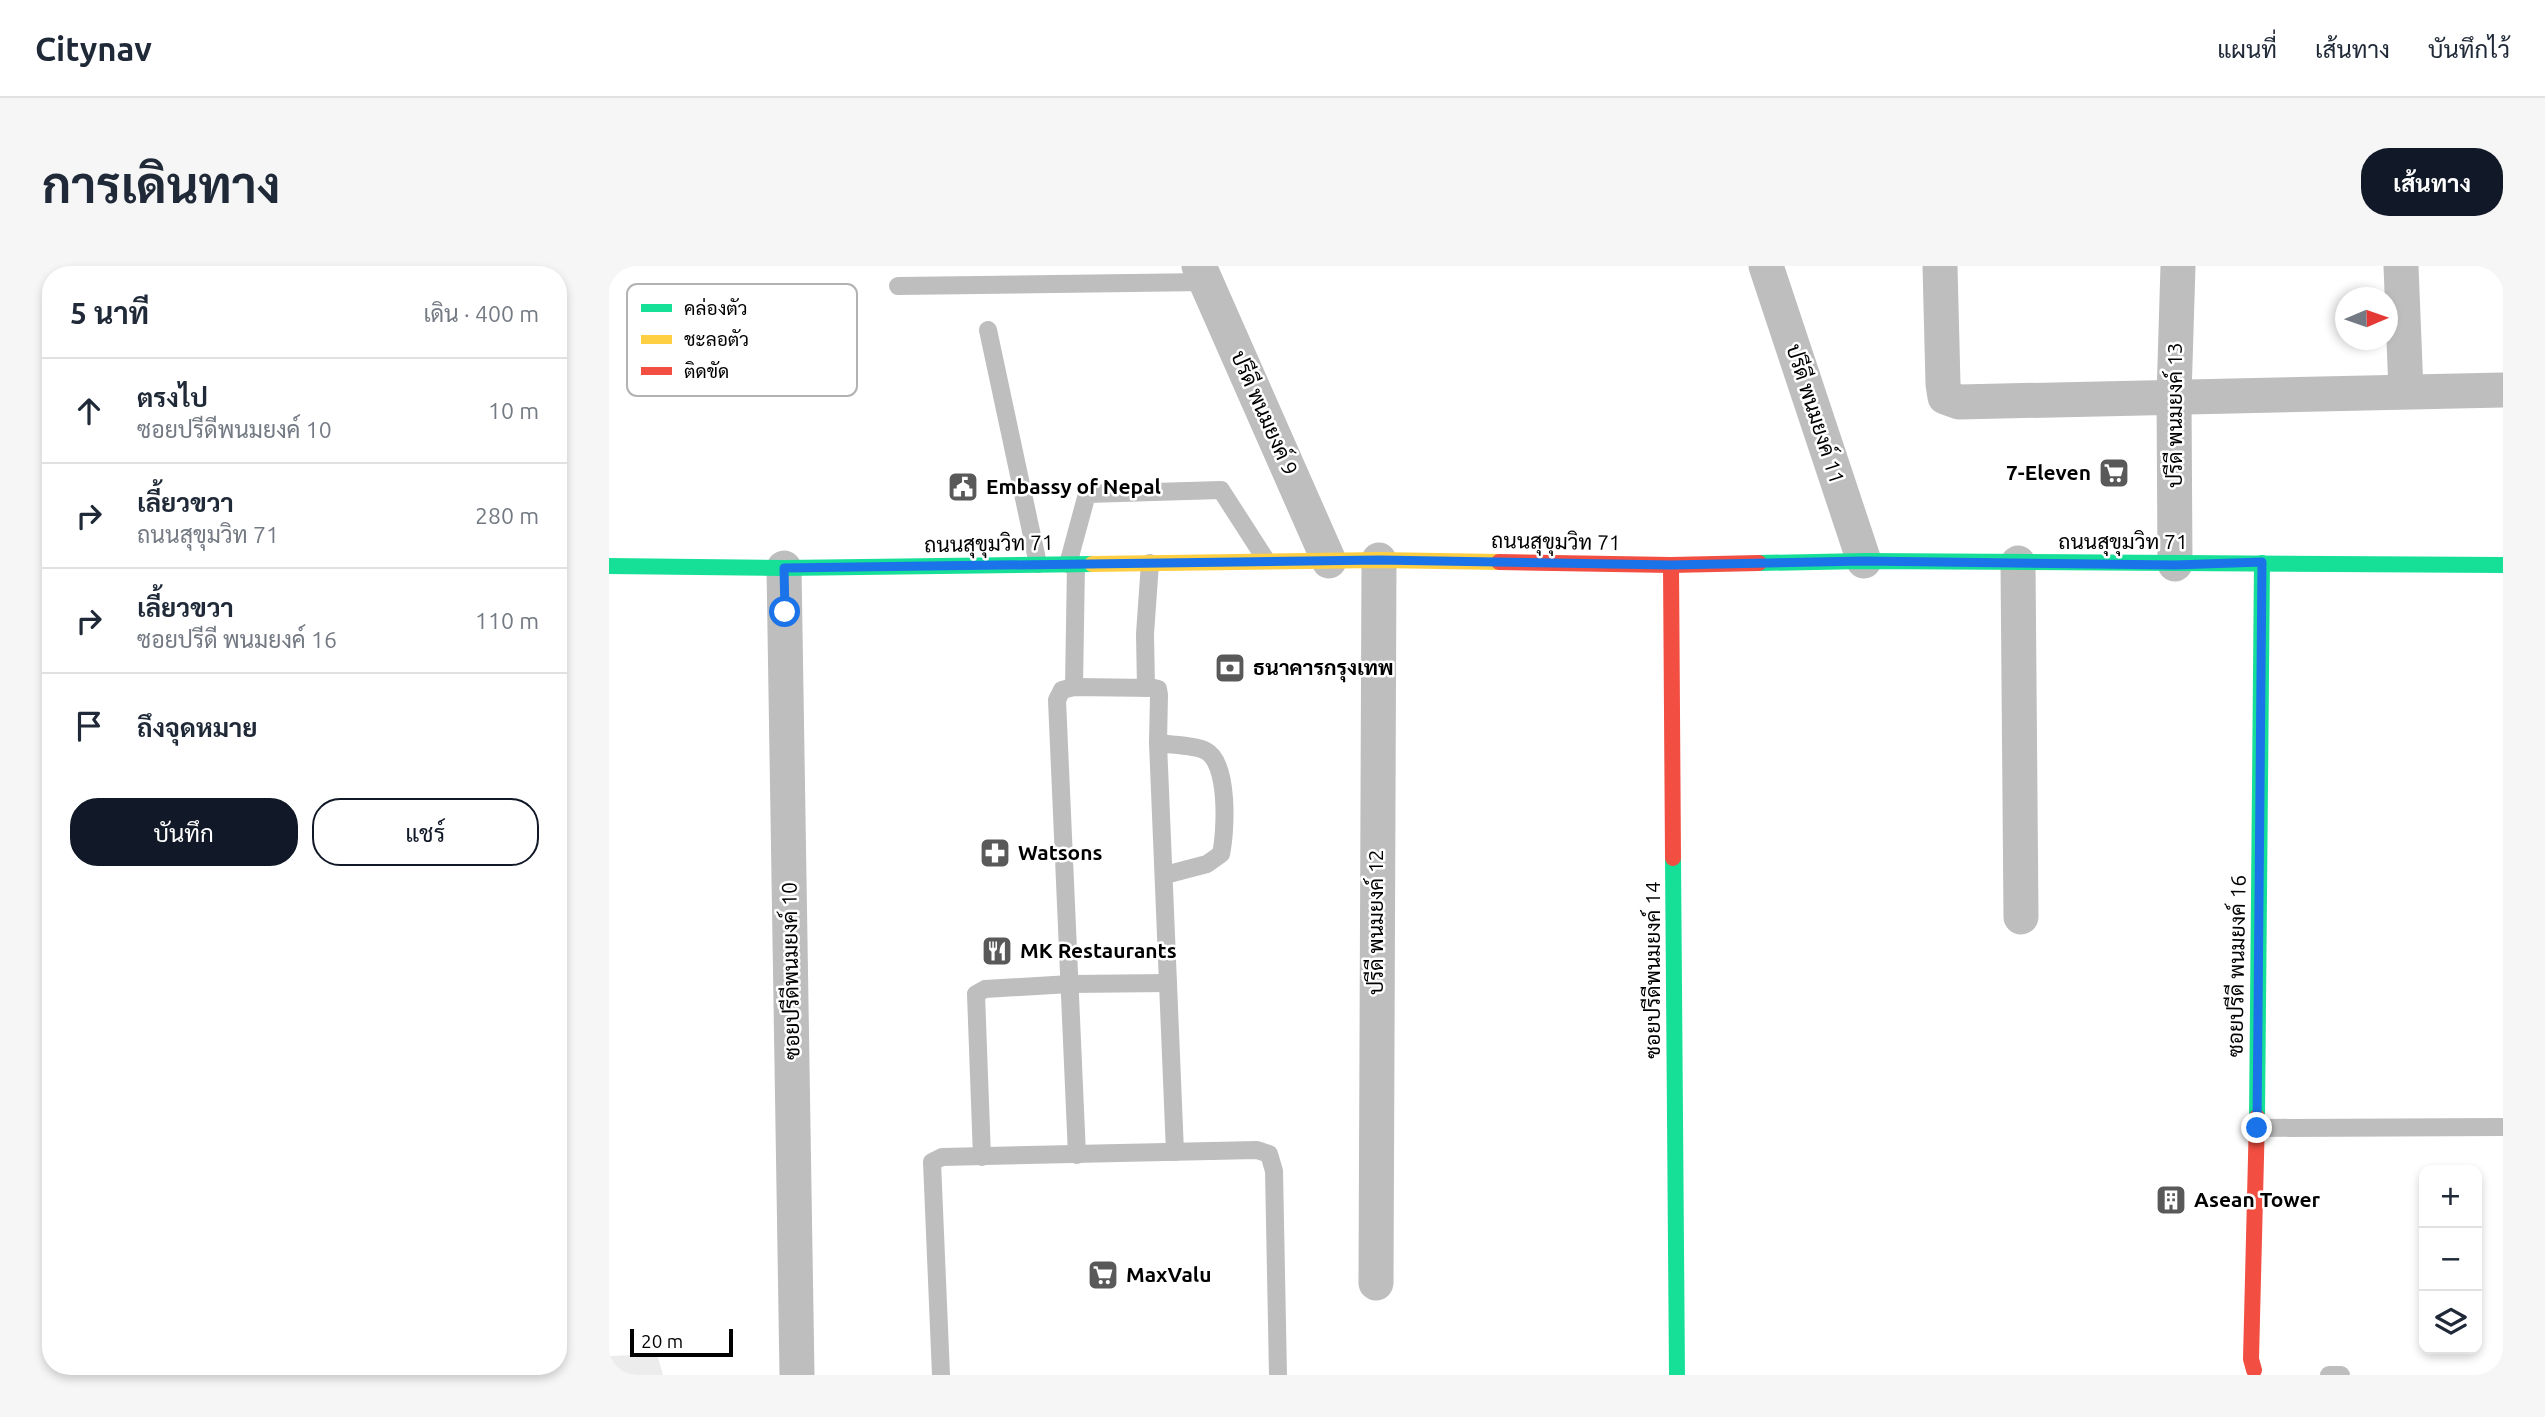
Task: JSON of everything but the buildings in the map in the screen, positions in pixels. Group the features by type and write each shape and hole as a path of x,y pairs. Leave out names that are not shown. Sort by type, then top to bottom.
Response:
{"main road":[{"name":"ถนนสุขุมวิท 71","path":"609,566 784,568 1379,560 1671,565 1864,561 2503,565"},
{"name":"ซอยปรีดี พนมยงค์ 16","path":"2259,1372 2251,1359 2257,1128 2262,562"},
{"name":"ซอยปรีดีพนมยงค์ 14","path":"1671,565 1677,1375"}],"street":[{"name":"ปรีดี พนมยงค์ 11","path":"1766,266 1864,561"},
{"path":"1940,266 1945,397 1959,402 2503,390"},
{"name":"ปรีดี พนมยงค์ 13","path":"2175,565 2174,396 2178,266"},
{"path":"2401,266 2406,391"},
{"name":"ปรีดี พนมยงค์ 9","path":"1203,274 1329,561"},
{"name":"ปรีดี พนมยงค์ 12","path":"1376,1283 1379,560"},
{"path":"2018,563 2021,917"},
{"name":"ซอยปรีดีพนมยงค์ 10","path":"784,568 797,1375"}],"lane":[{"path":"898,286 1203,274"},
{"path":"988,330 1038,564"},
{"path":"1074,687 1072,564 1087,494 1221,490 1266,561"},
{"path":"1146,688 1145,634 1150,562"},
{"path":"1077,1155 1057,700 1062,690 1074,687 1158,689 1175,1152"},
{"path":"1158,743 1206,750 1217,760 1223,779 1224,842 1221,854 1207,864 1165,875"},
{"path":"982,1157 976,994 985,989 1070,984 1168,983"},
{"path":"2257,1128 2503,1127"},
{"path":"941,1375 932,1162 941,1157 1257,1150 1269,1154 1274,1171 1278,1375"},
{"path":"2329,1375 2341,1375"}],"shaded area":[{"path":"657,1354 663,1375 609,1375 609,1356"}],"traffic: fast":[{"path":"1759,563 1864,561 2503,565"},
{"path":"2257,1117 2262,563"},
{"path":"609,566 784,568 1092,564"},
{"path":"1673,858 1677,1375"}],"traffic: slow":[{"path":"1092,564 1379,560 1499,562"}],"traffic: jam":[{"path":"1499,562 1671,565 1759,563"},
{"path":"1671,565 1673,858"},
{"path":"2254,1370 2251,1359 2257,1117"}],"place":[{"name":"7-Eleven","path":"2114,473"},
{"name":"Embassy of Nepal","path":"963,487"},
{"name":"ธนาคารกรุงเทพ","path":"1230,668"},
{"name":"Watsons","path":"995,853"},
{"name":"MK Restaurants","path":"997,951"},
{"name":"Asean Tower","path":"2171,1200"},
{"name":"MaxValu","path":"1103,1275"}],"route":[{"path":"785,612 784,568 1379,560 1671,565 1864,561 2175,565 2262,562 2257,1128"}]}
